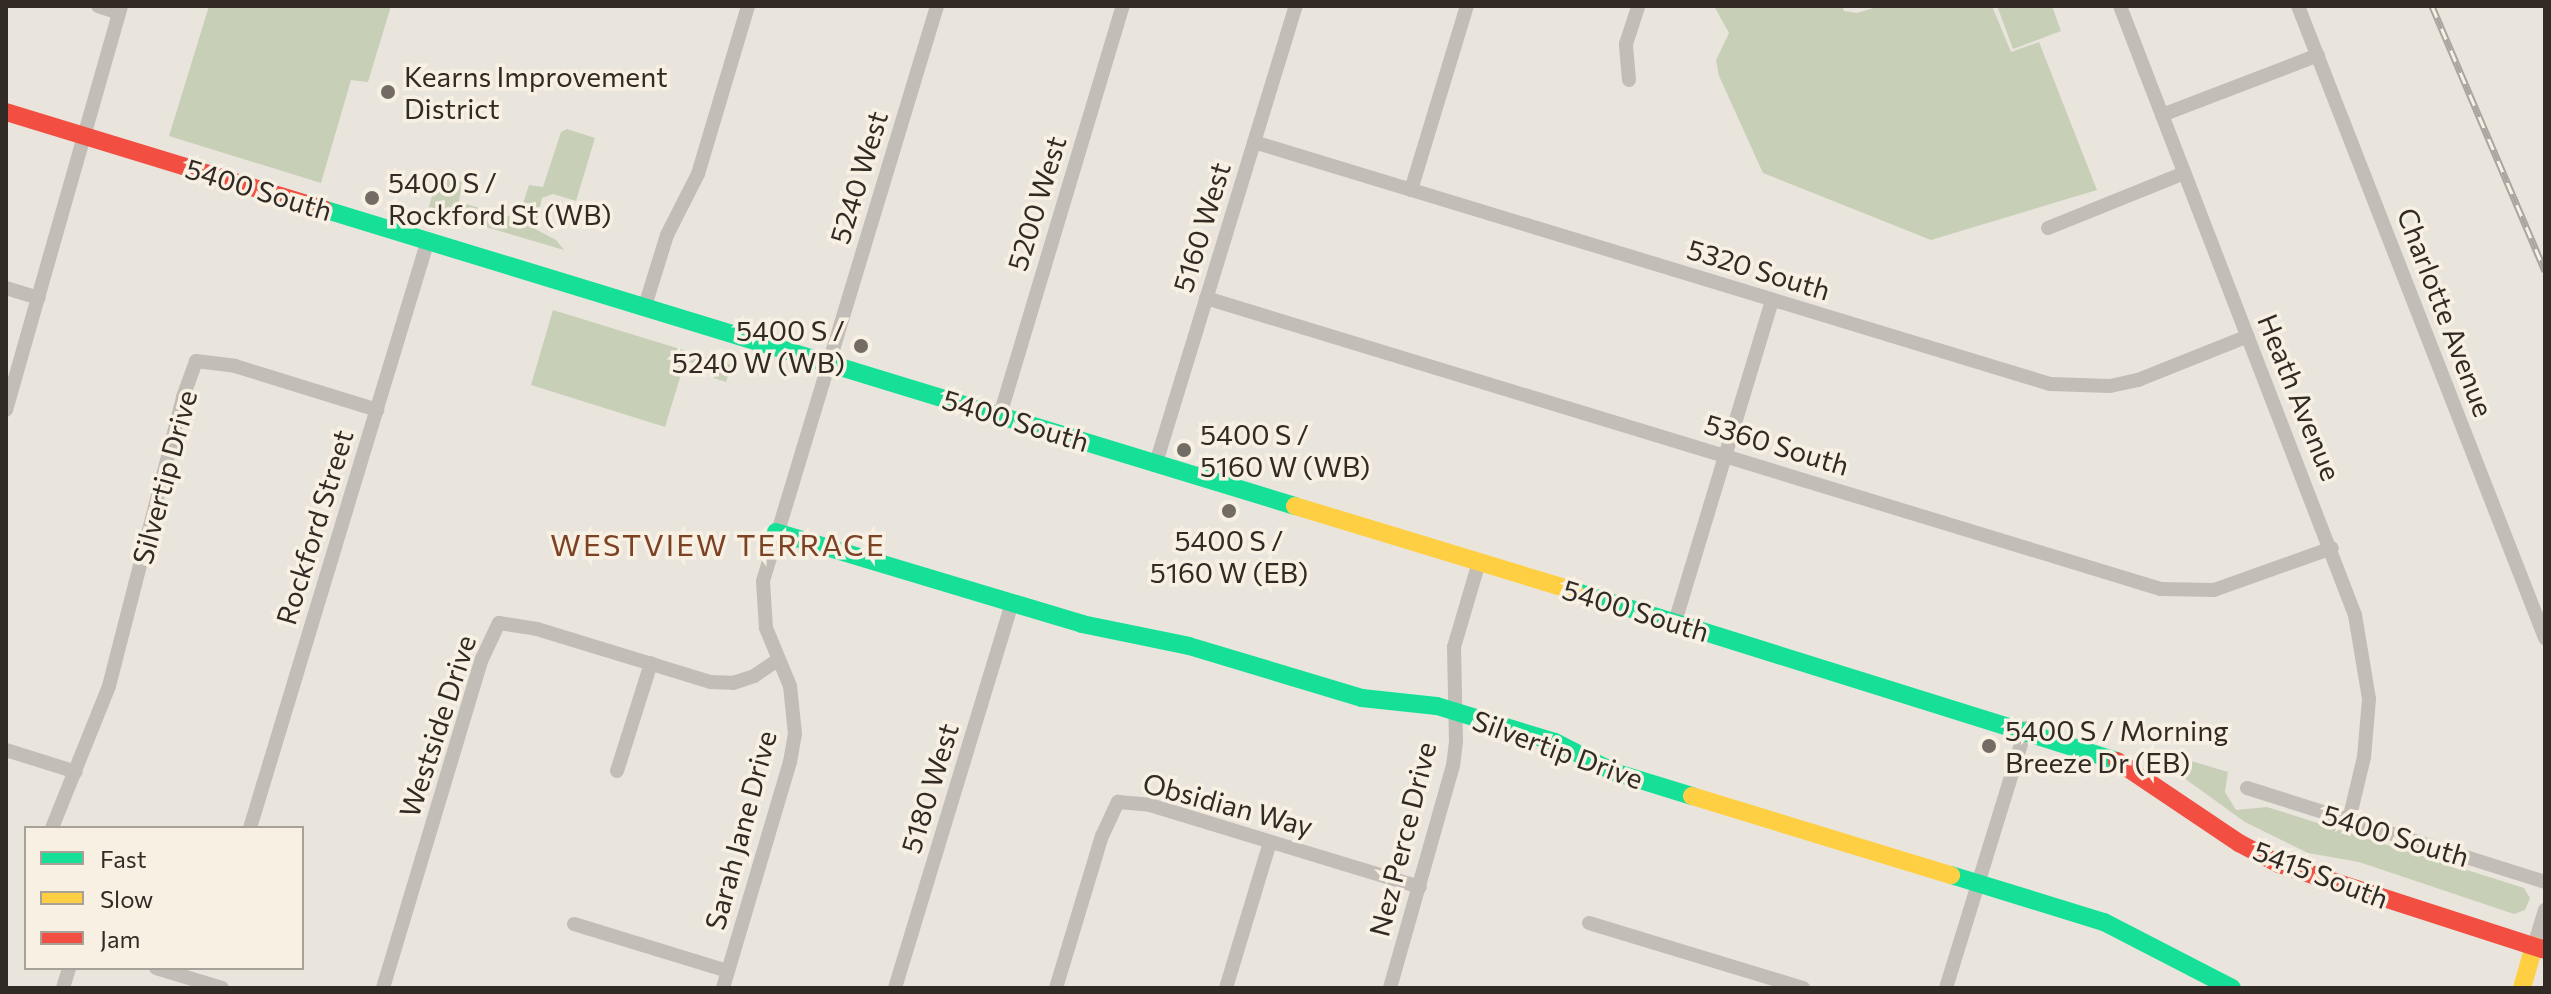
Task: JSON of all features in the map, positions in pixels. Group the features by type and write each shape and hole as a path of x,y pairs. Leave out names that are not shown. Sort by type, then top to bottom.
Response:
{"main road":[{"name":"5400 South","path":"6,112 2026,728"},
{"name":"Silvertip Drive","path":"776,532 1082,624 1189,646 1362,698 1456,712 1555,742 1614,772 2104,922 2232,988"},
{"name":"5415 South","path":"2026,728 2123,763 2239,843 2279,864 2539,948"},
{"path":"2522,988 2539,948"}],"street":[{"path":"6,410 120,10 98,6"},
{"path":"645,306 667,235 698,174 748,6"},
{"name":"5240 West","path":"828,363 937,6"},
{"name":"5200 West","path":"1000,415 1123,6"},
{"name":"5160 West","path":"1156,463 1296,6"},
{"path":"1411,190 1467,6"},
{"path":"1629,80 1626,44 1638,6"},
{"name":"Heath Avenue","path":"2120,6 2332,548 2355,615 2369,699 2364,757 2349,820"},
{"name":"Charlotte Avenue","path":"2298,6 2545,638"},
{"path":"2162,115 2318,55"},
{"name":"5320 South","path":"1254,142 2030,379 2071,387 2110,386 2138,380 2248,336"},
{"path":"2048,228 2184,173"},
{"name":"Rockford Street","path":"251,826 428,240"},
{"path":"6,288 39,298"},
{"name":"5360 South","path":"1206,298 2161,589 2214,590 2332,548"},
{"path":"1675,622 1772,300"},
{"name":"Silvertip Drive","path":"76,772 119,652 183,397 196,361 235,366 377,410"},
{"name":"Sarah Jane Drive","path":"723,988 790,762 795,734 790,686 766,628 763,581 828,363"},
{"name":"Nez Perce Drive","path":"1390,988 1453,766 1456,712 1454,647 1479,562"},
{"name":"5180 West","path":"895,988 1012,604"},
{"name":"Westside Drive","path":"383,988 482,659 499,623 537,629 710,682 733,683 754,676 778,660"},
{"path":"617,771 651,663"},
{"path":"1946,988 2026,728"},
{"path":"6,750 76,772 53,826"},
{"name":"5400 South","path":"2247,788 2545,882"},
{"name":"Obsidian Way","path":"1056,988 1102,836 1118,802 1150,805 1420,887"},
{"path":"1226,988 1270,842"},
{"path":"2539,948 2545,910"},
{"path":"1589,923 1803,988"},
{"path":"574,924 728,971"},
{"path":"170,970 205,975 222,988"}],"green space":[{"path":"209,6 391,6 368,82 351,80 321,183 169,136"},
{"path":"1714,6 1842,6 1844,11 1857,13 1880,6 1992,6 2011,52 2039,42 2097,190 1931,240 1763,173 1719,76 1716,60 1729,33"},
{"path":"1997,6 2052,6 2061,31 2013,49"},
{"path":"567,129 595,138 576,201 553,194 542,198 535,229 556,240 564,250 428,210 438,175 462,182 459,202 518,219 529,185 543,187 561,132"},
{"path":"553,310 732,365 726,382 714,378 717,368 685,361 665,427 531,385"},
{"path":"2188,760 2228,772 2225,792 2236,810 2267,807 2524,888 2530,898 2525,910 2514,914 2359,862 2308,853 2245,822 2184,778"}],"railway":[{"path":"2432,6 2545,271"}],"traffic: fast":[{"path":"323,209 1295,506"},
{"path":"776,532 1082,624 1189,646 1362,698 1437,706 1555,742 1614,772 1692,796"},
{"path":"1574,591 2117,761"},
{"path":"1951,875 2104,922 2232,988"}],"traffic: slow":[{"path":"1295,506 1574,591"},
{"path":"1692,796 1951,875"},
{"path":"2522,988 2534,946"}],"traffic: jam":[{"path":"6,112 323,209"},
{"path":"2117,761 2239,843 2279,864 2545,950"}],"place":[{"name":"Kearns Improvement District","path":"388,92"},
{"name":"5400 S / Rockford St (WB)","path":"372,198"},
{"name":"5400 S / 5240 W (WB)","path":"861,346"},
{"name":"5400 S / 5160 W (WB)","path":"1184,450"},
{"name":"5400 S / 5160 W (EB)","path":"1229,511"},
{"name":"5400 S / Morning Breeze Dr (EB)","path":"1989,746"}],"district":[{"name":"WESTVIEW TERRACE","path":"718,544"}]}
